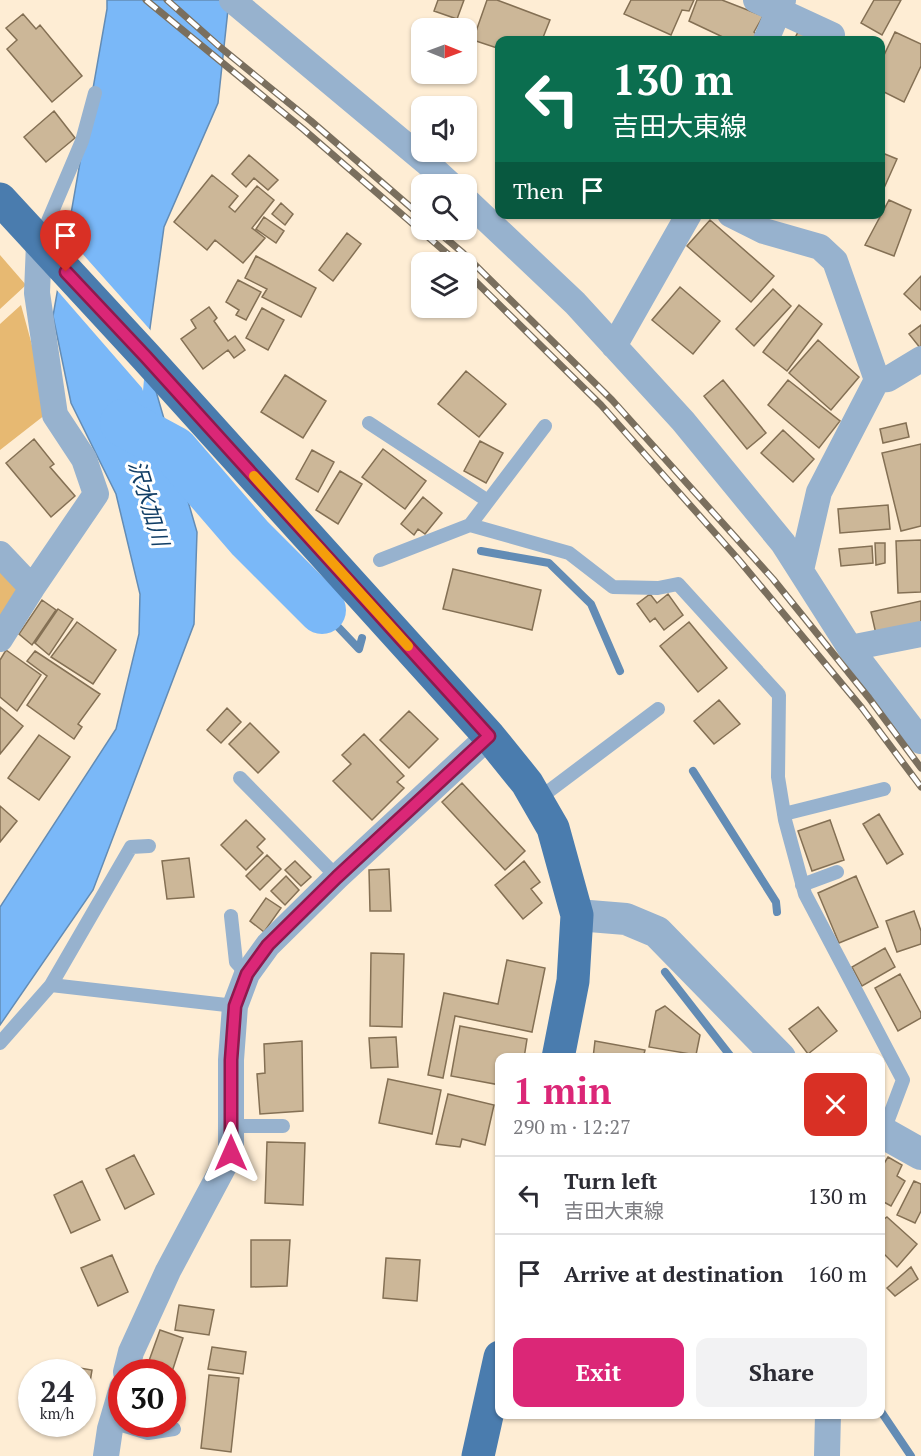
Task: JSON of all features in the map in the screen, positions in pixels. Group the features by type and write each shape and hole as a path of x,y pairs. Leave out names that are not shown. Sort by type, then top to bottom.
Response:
{"main road":[{"path":"0,199 489,736 527,783 553,828 577,915 573,981 559,1053"},
{"path":"478,1456 495,1380"}],"street":[{"path":"232,0 439,174"},
{"path":"756,0 781,5 832,35"},
{"path":"768,36 781,5"},
{"path":"477,210 575,303 683,421 783,543 850,648 921,741"},
{"path":"614,346 685,219"},
{"path":"740,219 764,231 820,247 835,261 877,380 819,492 801,570"},
{"path":"0,639 96,494 84,459 55,415 37,293 44,249"},
{"path":"877,380 888,379 921,359"},
{"path":"0,554 32,588"},
{"path":"850,648 921,634"},
{"path":"129,1359 168,1271 231,1153 231,1060 235,1006 247,974 268,945 337,877 489,736"},
{"path":"577,915 626,919 657,932 775,1053"},
{"path":"885,1134 921,1154"},
{"path":"827,1456 828,1419"},
{"path":"106,1456 109,1437"}],"lane":[{"path":"44,249 82,141 95,93"},
{"path":"369,423 488,501"},
{"path":"380,560 470,525 545,426"},
{"path":"470,525 569,553 613,586 657,588 678,584 779,695 778,777 784,814 802,885 903,1080 885,1125"},
{"path":"537,800 658,709"},
{"path":"240,778 337,877"},
{"path":"784,814 884,789"},
{"path":"0,1043 51,985 131,847 149,846"},
{"path":"802,885 837,872"},
{"path":"231,916 236,962 247,974"},
{"path":"51,985 235,1006"},
{"path":"231,1126 283,1126"}],"shaded area":[{"path":"0,255 26,285 0,309"},
{"path":"21,305 50,411 0,450 0,324"},
{"path":"0,558 24,587 0,625"}],"water":[{"name":"沢水加川","path":"107,0 229,0 218,103 164,227 146,357 197,532 194,624 93,890 0,1025 0,907 116,729 139,634 140,594 116,494 71,403 53,316"}],"pier":[{"path":"64,233 153,333 149,356 146,357 143,391 55,288"}],"building":[{"path":"438,0 464,0 457,18 434,11"},
{"path":"487,0 497,0 550,20 544,36 495,36 495,47 477,41 477,29"},
{"path":"631,0 694,0 689,11 682,10 671,35 624,14"},
{"path":"697,0 722,0 763,16 754,32 759,36 721,36 689,21"},
{"path":"874,0 901,0 882,35 861,23"},
{"path":"23,14 36,29 40,25 82,76 52,102 7,49 17,40 6,28"},
{"path":"798,32 808,36 796,36"},
{"path":"895,32 921,44 921,66 904,102 885,92 885,53"},
{"path":"54,111 75,138 46,162 24,137"},
{"path":"885,154 897,159 885,186"},
{"path":"249,155 278,180 268,190 254,178 246,187 232,174"},
{"path":"212,175 238,196 229,207 235,212 257,186 274,200 252,228 265,238 243,263 215,240 207,250 174,222"},
{"path":"889,200 911,210 894,256 865,245 879,219 885,219 885,208"},
{"path":"281,203 293,214 285,225 272,214"},
{"path":"264,217 284,231 276,243 256,229"},
{"path":"710,220 774,276 751,302 687,246"},
{"path":"347,233 361,244 333,281 319,270"},
{"path":"256,256 316,288 301,317 262,297 267,289 245,278"},
{"path":"921,276 921,310 904,294"},
{"path":"238,280 261,292 246,320 236,315 239,310 226,302"},
{"path":"680,287 720,321 693,354 652,320"},
{"path":"773,289 791,306 754,346 736,329"},
{"path":"799,305 822,324 787,371 763,352"},
{"path":"209,307 217,318 214,321 228,341 235,336 245,350 234,358 228,350 203,369 181,339 196,328 191,320"},
{"path":"262,308 284,320 268,350 246,338"},
{"path":"921,325 921,349 909,334"},
{"path":"818,340 859,377 831,410 789,373"},
{"path":"466,371 506,404 479,437 438,404"},
{"path":"285,375 326,401 303,438 261,412"},
{"path":"723,380 766,433 747,449 704,396"},
{"path":"788,380 840,421 819,448 768,405"},
{"path":"906,423 909,437 883,443 880,429"},
{"path":"783,430 814,459 793,482 761,453"},
{"path":"34,439 54,464 50,467 75,496 51,517 6,463"},
{"path":"480,441 503,453 486,483 464,471"},
{"path":"921,444 921,526 901,531 882,453"},
{"path":"383,449 426,481 405,509 362,477"},
{"path":"312,450 334,462 318,492 296,479"},
{"path":"340,471 362,484 338,524 316,510"},
{"path":"423,497 442,513 425,534 418,529 414,535 401,524"},
{"path":"888,505 890,529 840,533 838,509"},
{"path":"921,540 921,592 898,593 896,541"},
{"path":"875,543 885,543 885,563 876,565"},
{"path":"872,546 873,563 841,566 839,549"},
{"path":"453,569 541,590 532,630 443,609"},
{"path":"650,594 657,603 668,594 683,615 664,630 655,618 650,622 637,604"},
{"path":"42,600 56,610 32,645 19,634"},
{"path":"921,601 921,624 876,634 871,612"},
{"path":"58,609 73,619 49,655 35,643"},
{"path":"77,622 116,650 93,684 51,657"},
{"path":"689,622 727,668 698,692 660,646"},
{"path":"6,650 41,675 17,711 0,697 0,660"},
{"path":"35,651 100,694 78,724 82,727 74,739 27,705 47,676 27,661"},
{"path":"719,700 740,724 714,744 694,721"},
{"path":"0,707 23,726 0,754"},
{"path":"227,708 241,722 221,743 207,730"},
{"path":"409,711 438,739 409,768 380,740"},
{"path":"250,723 279,752 258,773 229,744"},
{"path":"364,734 404,776 397,782 404,788 372,820 333,781 351,764 342,755"},
{"path":"39,735 70,757 39,800 8,778"},
{"path":"462,783 525,851 505,870 442,802"},
{"path":"0,806 17,821 0,842"},
{"path":"879,814 903,854 887,864 863,824"},
{"path":"246,820 265,839 257,847 263,853 246,870 221,845"},
{"path":"830,820 844,860 812,871 798,831"},
{"path":"267,855 281,869 260,890 246,876"},
{"path":"189,858 194,897 167,899 162,861"},
{"path":"295,861 311,877 301,886 285,870"},
{"path":"524,861 540,882 531,889 542,903 523,919 495,885"},
{"path":"389,869 391,911 370,911 369,870"},
{"path":"286,876 299,890 285,905 271,891"},
{"path":"856,876 878,927 839,943 818,893"},
{"path":"266,898 281,908 264,932 250,921"},
{"path":"914,911 921,931 921,944 897,952 886,921"},
{"path":"885,948 895,967 862,986 852,967"},
{"path":"371,953 404,954 402,1027 370,1026"},
{"path":"507,960 545,968 532,1032 455,1016 443,1078 428,1075 444,993 498,1004"},
{"path":"900,974 921,1013 921,1018 898,1031 875,988"},
{"path":"665,1006 700,1035 696,1053 649,1047 656,1011"},
{"path":"818,1007 837,1031 807,1053 789,1029"},
{"path":"460,1026 527,1039 525,1053 495,1053 495,1084 451,1076"},
{"path":"396,1037 398,1067 371,1068 369,1038"},
{"path":"302,1041 303,1111 260,1114 257,1074 265,1073 264,1044"},
{"path":"595,1041 645,1050 644,1053 594,1053"},
{"path":"388,1079 441,1090 432,1134 379,1123"},
{"path":"448,1094 494,1105 485,1145 462,1139 460,1147 436,1144"},
{"path":"267,1142 305,1143 303,1205 265,1203"},
{"path":"134,1155 154,1194 125,1209 106,1169"},
{"path":"888,1157 902,1165 897,1176 905,1181 891,1206 885,1203 885,1162"},
{"path":"82,1181 100,1220 71,1233 54,1195"},
{"path":"914,1181 921,1184 921,1211 915,1223 897,1215"},
{"path":"887,1217 917,1244 897,1267 885,1255 885,1218"},
{"path":"251,1240 290,1240 287,1286 251,1287"},
{"path":"112,1255 128,1292 98,1306 81,1268"},
{"path":"386,1258 420,1260 417,1301 383,1298"},
{"path":"911,1267 918,1279 895,1296 887,1288"},
{"path":"179,1305 214,1310 209,1335 175,1330"},
{"path":"160,1330 183,1338 176,1359 150,1359"},
{"path":"212,1347 246,1352 243,1374 208,1369"},
{"path":"209,1375 239,1378 231,1452 201,1448"}],"waterway":[{"path":"124,423 174,450 250,538 322,610"},
{"path":"481,551 549,563 591,604 620,671"},
{"path":"322,610 359,649 362,638"},
{"path":"693,771 776,902 777,912"},
{"path":"665,972 728,1053"},
{"path":"885,1417 911,1456"}],"railway":[{"path":"146,0 303,129 445,252"},
{"path":"167,0 411,207"},
{"path":"448,240 612,400 773,579 869,698 921,768"},
{"path":"477,283 601,405 738,559 862,708 921,787"}],"slow traffic":[{"path":"254,476 408,646"}],"route":[{"path":"66,272 146,357 489,736 337,877 268,945 247,974 235,1006 231,1060 231,1153"}]}
